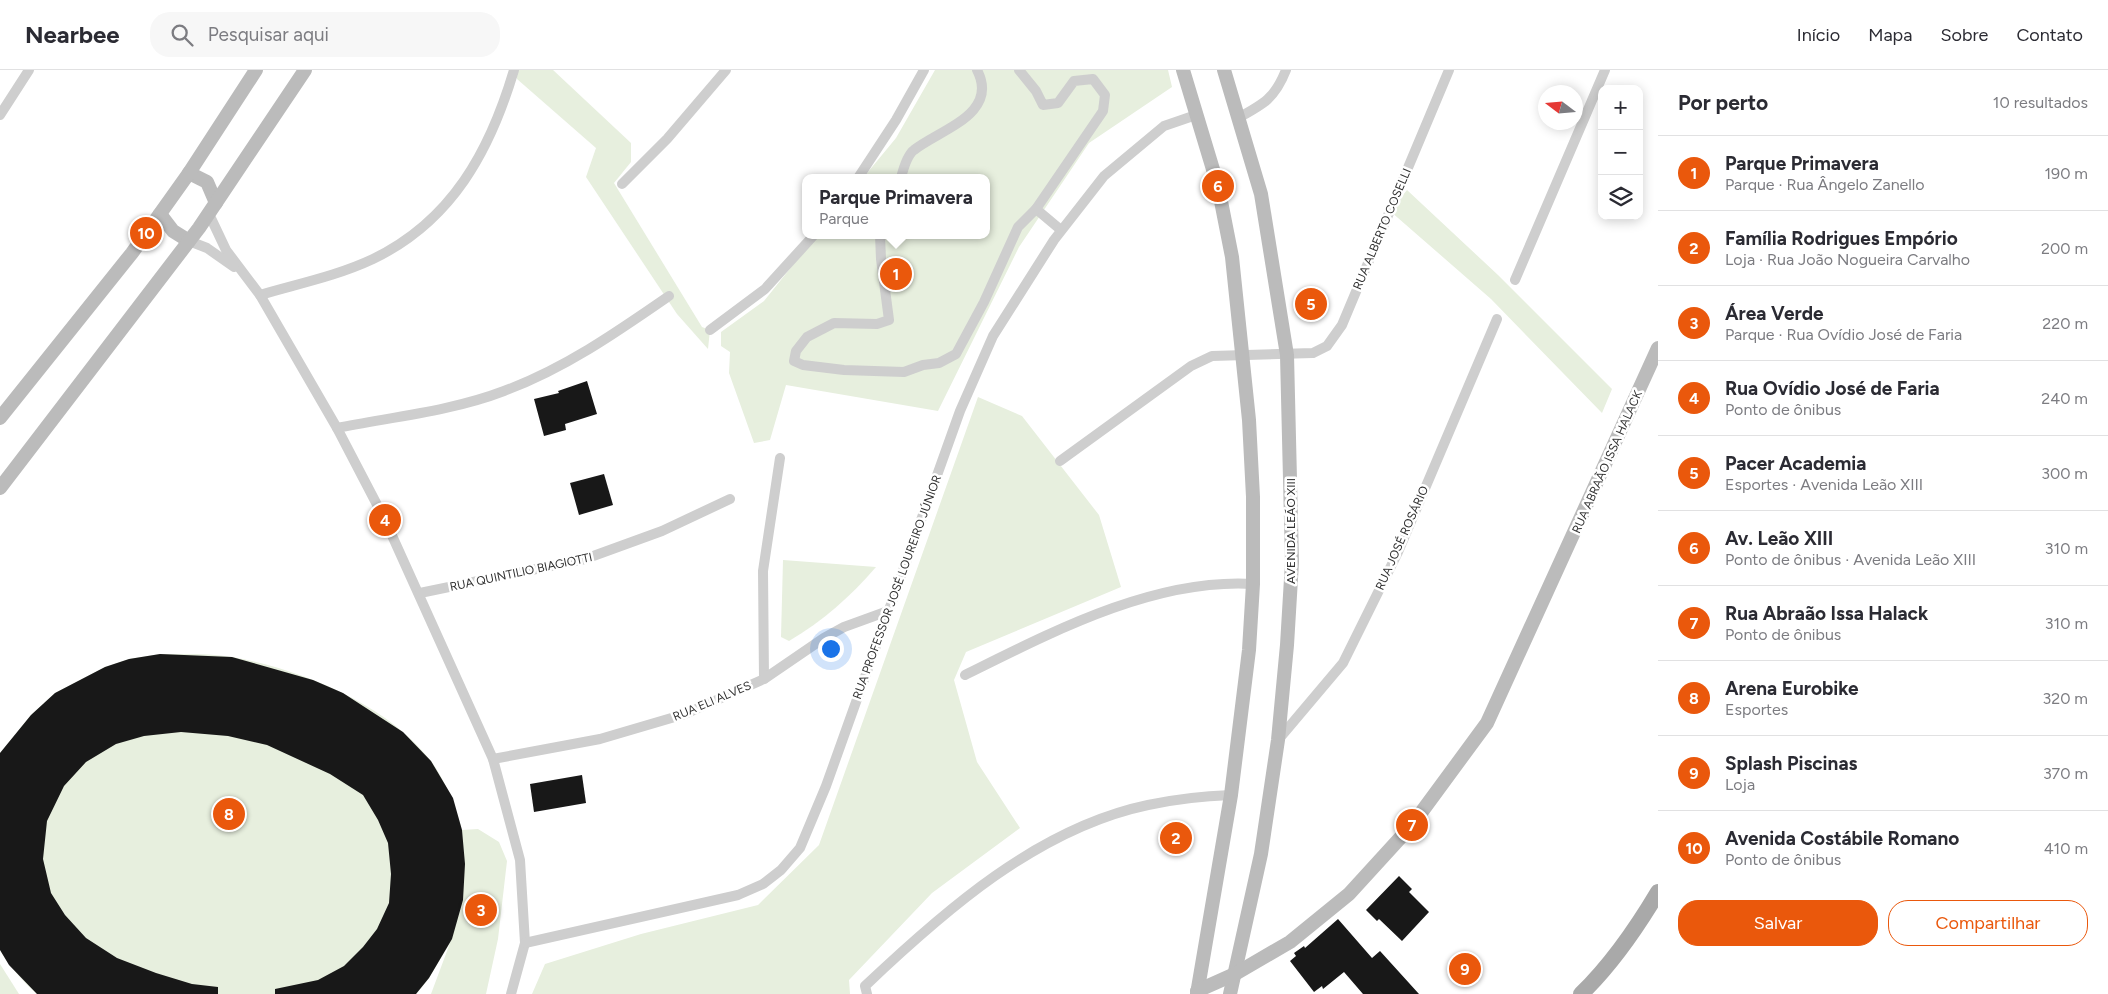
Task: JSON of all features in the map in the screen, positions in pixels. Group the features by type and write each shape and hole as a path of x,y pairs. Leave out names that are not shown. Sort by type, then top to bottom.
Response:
{"main road":[{"path":"0,418 132,253 189,173 256,70"},
{"path":"0,488 189,241 305,70"},
{"path":"1183,70 1218,186 1232,257 1253,497 1253,584 1249,650 1231,795 1195,993"},
{"name":"AVENIDA LEÃO XIII","path":"1224,70 1261,194 1287,355 1292,562 1278,740 1261,854 1230,994"},
{"path":"189,173 207,182 213,208"},
{"path":"160,214 173,231 189,241"},
{"name":"RUA ABRAÃO ISSA HALACK","path":"1195,993 1235,974 1290,942 1349,894 1412,825 1487,723 1658,348"},
{"path":"1581,994 1598,978 1633,933 1658,892"}],"street":[{"path":"0,115 29,70"},
{"path":"260,295 325,277 373,259 420,230 454,196 483,153 505,100 514,70"},
{"path":"622,184 667,139 726,70"},
{"path":"903,174 912,151 962,122 981,100 982,80 977,70"},
{"path":"880,239 880,259 889,320 877,324 834,323 807,337 796,352 794,361 803,365 844,370 904,372 939,363 956,354 984,302 1018,227 1036,209 1103,111 1106,95 1093,79 1074,81 1058,103 1043,105 1036,91 1019,70"},
{"path":"1238,118 1266,102 1279,87 1286,70"},
{"name":"RUA ALBERTO COSELLI","path":"1060,461 1191,366 1212,356 1313,353 1328,346 1342,325 1449,70"},
{"path":"1515,280 1605,70"},
{"path":"861,174 896,120 923,71"},
{"name":"RUA PROFESSOR JOSÉ LOUREIRO JÚNIOR","path":"525,943 738,896 763,884 781,870 800,848 826,786 960,410 993,336 1061,230 1104,176 1164,126 1196,115"},
{"path":"213,208 222,244 260,295 337,428 385,520 420,593 493,760 520,860 525,943 511,994"},
{"path":"1036,209 1061,230"},
{"path":"710,330 765,289 810,239"},
{"path":"189,241 206,248 241,272"},
{"path":"337,428 457,406 505,391 557,367 602,343 669,296"},
{"name":"RUA JOSÉ ROSÁRIO","path":"1278,740 1343,663 1398,552 1497,319"},
{"path":"764,679 763,571 780,458"},
{"name":"RUA QUINTILIO BIAGIOTTI","path":"420,593 585,559 662,531 730,499"},
{"path":"965,675 1044,636 1128,604 1192,586 1224,582 1253,584"},
{"name":"RUA ELI ALVES","path":"493,760 600,738 685,714 764,679 824,638 844,628 888,612"},
{"path":"866,990 922,932 971,892 1039,848 1094,822 1146,805 1190,797 1231,795"}],"green space":[{"path":"516,70 553,70 631,143 631,162 614,183 702,327 710,330 708,349 677,314 586,177 596,148 517,79"},
{"path":"935,70 1168,70 1172,87 1089,143 1019,247 938,411 786,385 770,440 754,443 729,373 730,352 721,346 721,332 764,301 814,239 990,239 990,174 866,174 896,138"},
{"path":"1407,190 1498,275 1612,389 1602,413 1491,299 1390,211"},
{"path":"978,397 1022,416 1099,515 1121,587 966,652 954,680 977,762 1020,828 932,893 849,980 850,994 532,994 545,964 641,934 758,905 819,845"},
{"path":"783,560 876,567 836,608 789,641 781,637"},
{"path":"160,654 232,657 286,670 341,692 367,706 391,722 413,741 431,761 446,785 462,830 478,829 499,842 507,861 498,939 486,994 431,994 450,943 429,978 416,994 37,994 26,984 0,950 0,753 31,715 55,693 105,667 129,659"},
{"path":"0,964 19,994 0,994"}],"building":[{"path":"587,381 597,414 565,424 566,430 544,436 534,399 559,393 558,391"},
{"path":"604,474 613,505 579,515 570,483"},
{"path":"160,654 232,657 313,680 343,693 403,732 431,761 453,798 462,830 465,864 463,900 452,939 429,978 416,994 275,994 275,989 318,980 344,966 363,947 377,929 389,903 391,874 388,843 378,820 363,795 330,774 267,745 228,736 181,732 144,736 116,744 86,762 64,786 47,821 43,859 51,893 65,915 86,938 117,958 156,973 192,984 218,987 218,994 37,994 9,965 0,950 0,753 31,715 55,693 105,667 129,659"},
{"path":"582,775 586,803 534,812 530,784"},
{"path":"1399,876 1412,889 1409,892 1429,912 1402,941 1379,919 1377,921 1366,910"},
{"path":"1338,919 1372,958 1380,951 1419,994 1363,994 1344,972 1323,989 1322,986 1314,992 1290,961 1296,956 1294,953 1304,946 1305,948"}],"place":[{"name":"Av. Leão XIII","path":"1218,186"},
{"name":"Avenida Costábile Romano","path":"146,233"},
{"name":"Parque Primavera","path":"896,274"},
{"name":"Pacer Academia","path":"1311,304"},
{"name":"Rua Ovídio José de Faria","path":"385,520"},
{"name":"Arena Eurobike","path":"229,814"},
{"name":"Rua Abraão Issa Halack","path":"1412,825"},
{"name":"Família Rodrigues Empório","path":"1176,838"},
{"name":"Área Verde","path":"481,910"},
{"name":"Splash Piscinas","path":"1465,969"}]}
